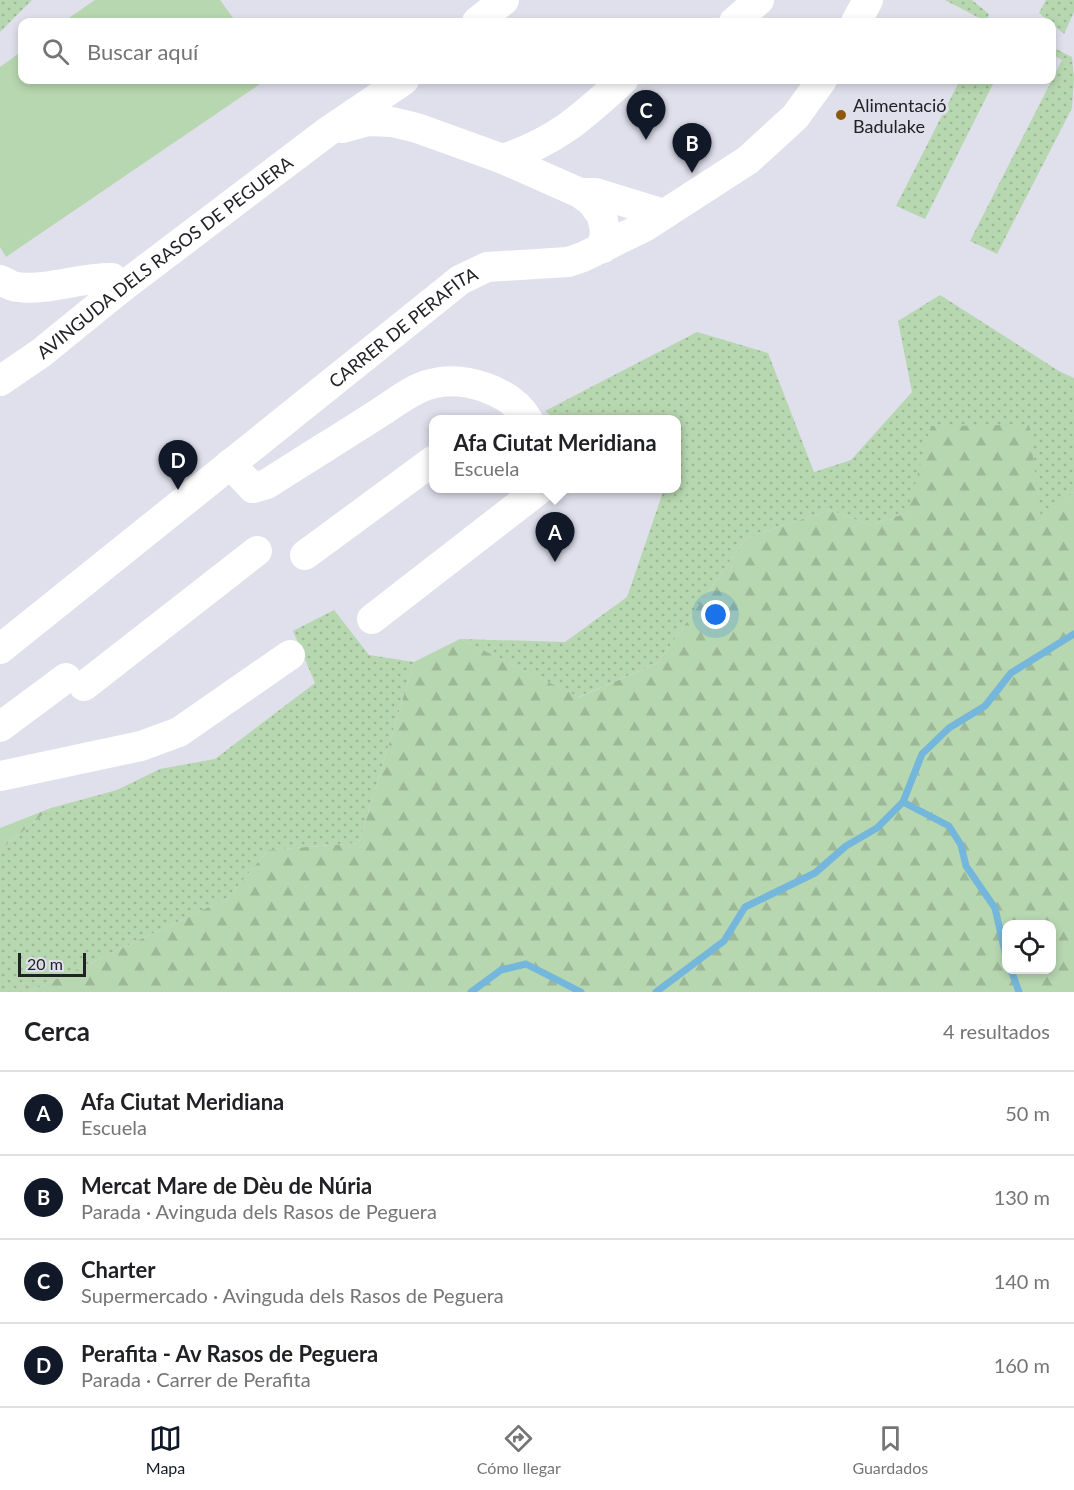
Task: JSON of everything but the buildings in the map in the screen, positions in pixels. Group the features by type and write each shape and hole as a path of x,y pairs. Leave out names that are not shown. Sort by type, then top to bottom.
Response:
{"street":[{"path":"482,18 504,0"},
{"path":"739,18 759,0"},
{"path":"858,18 868,0"},
{"name":"AVINGUDA DELS RASOS DE PEGUERA","path":"398,84 396,105 417,128"},
{"name":"AVINGUDA DELS RASOS DE PEGUERA","path":"0,381 41,353 121,288 327,132 398,84"},
{"path":"503,159 530,150 567,129 618,84"},
{"path":"603,248 664,214 748,160 795,117 819,84"},
{"name":"AVINGUDA DELS RASOS DE PEGUERA","path":"327,132 368,120 392,122 417,128 503,159 579,193 591,201 602,216 603,248"},
{"name":"AVINGUDA DELS RASOS DE PEGUERA","path":"579,193 596,193 664,214"},
{"name":"CARRER DE PERAFITA","path":"0,649 460,279 487,267 568,262 603,248"},
{"path":"0,280 16,287 68,284 96,277 112,278 121,288"},
{"path":"230,464 253,488 267,484 404,397 430,384 475,385 507,396 524,415"},
{"path":"305,555 429,464"},
{"path":"372,619 536,493"},
{"path":"0,727 75,682 257,551"},
{"path":"0,776 141,746 179,732 290,655"}],"green space":[{"path":"0,0 32,0 0,32"},
{"path":"95,0 220,0 233,18 69,18"},
{"path":"945,0 972,0 989,14 988,18 979,18"},
{"path":"1046,0 1074,0 1074,12 1064,34 1056,27 1056,18 1045,18 1039,13"},
{"path":"1056,49 1072,57 1074,79 1072,108 997,254 970,241 1050,84 1056,84 1056,72 1062,60 1056,56"},
{"path":"18,54 18,84 260,84 6,257 0,247 0,67"},
{"path":"958,84 993,84 925,219 896,206"},
{"path":"940,295 1059,371 1074,378 1074,492 1041,520 907,513 870,525 830,510 746,538 658,663 578,697 460,639 565,642 627,597 663,493 681,493 681,415 550,415 545,411 697,332 768,353 814,472 851,460 912,392 898,321"},
{"path":"1029,425 1041,519 1074,492 1074,992 29,992 228,898 268,850 359,843 414,662 460,639 579,697 658,663 746,538 830,510 870,525 907,513 931,426"},
{"path":"334,610 369,655 414,662 359,843 268,850 228,898 29,992 0,992 0,850 51,808 117,790 160,769 215,759 315,683 293,631"},
{"path":"51,808 0,850 0,828"}],"waterway":[{"path":"656,992 724,941 745,907 815,873 846,846 877,828 903,802 922,754 949,728 985,706 1011,673 1074,634"},
{"path":"903,802 949,826 961,845 966,866 995,908 1002,939"},
{"path":"471,992 501,970 526,964 581,992"},
{"path":"1012,974 1019,992"}],"place":[{"name":"Alimentació Badulake","path":"841,115"},
{"name":"Charter","path":"646,140"},
{"name":"Mercat Mare de Dèu de Núria","path":"692,173"},
{"name":"Perafita - Av Rasos de Peguera","path":"178,490"},
{"name":"Afa Ciutat Meridiana","path":"555,562"}]}
